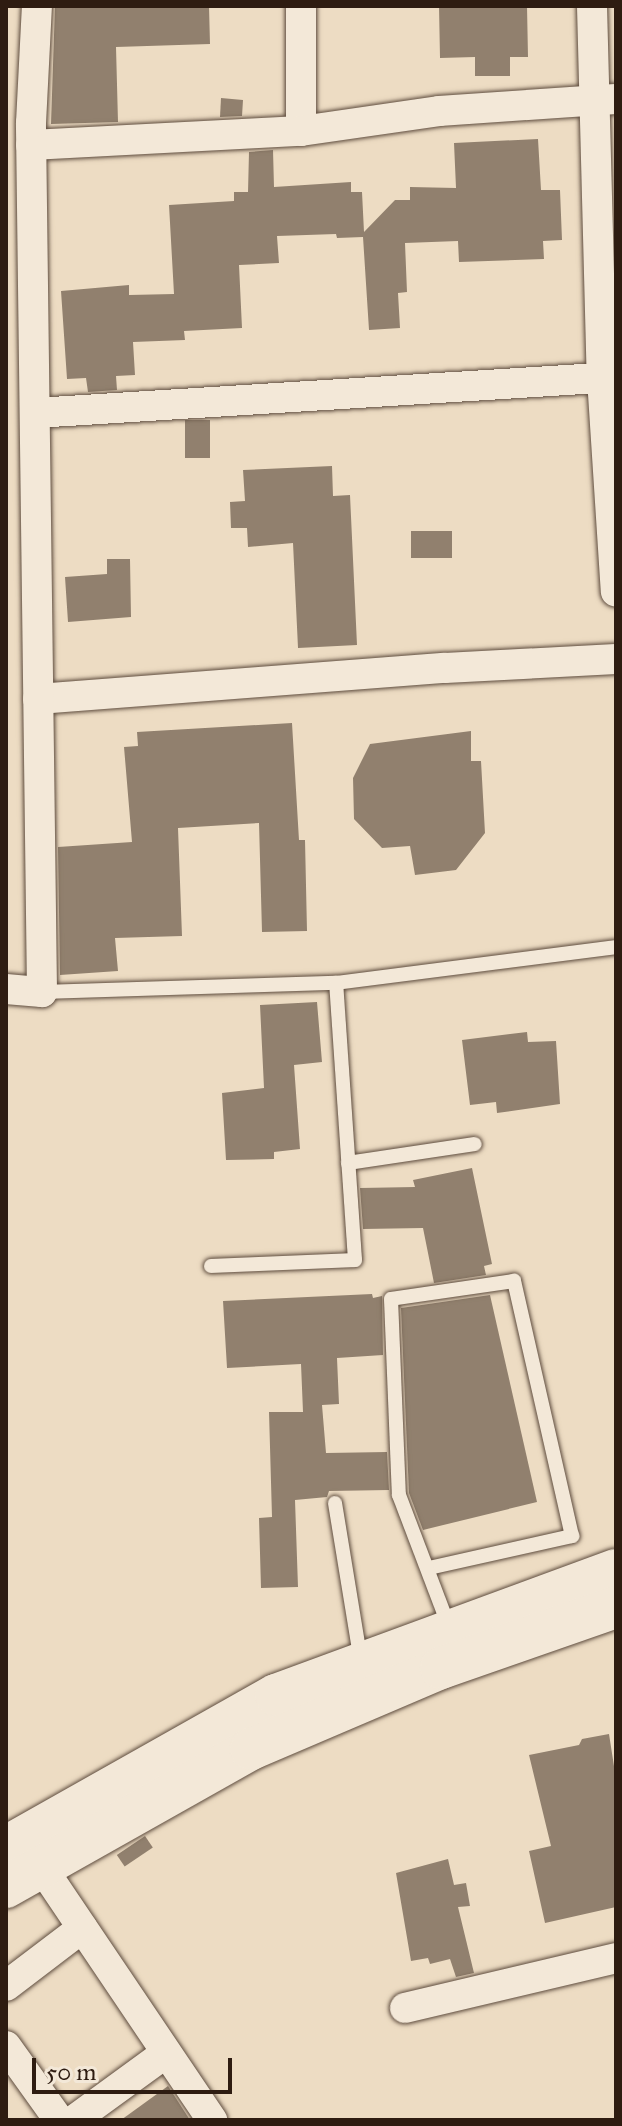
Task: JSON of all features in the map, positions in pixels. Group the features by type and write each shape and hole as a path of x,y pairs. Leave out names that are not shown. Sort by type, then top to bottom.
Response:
{"street":[{"path":"6,989 42,992 31,145 37,6"},
{"path":"301,6 301,131"},
{"path":"592,6 606,100 609,377 616,592"},
{"path":"31,145 301,131 439,111 606,100"},
{"path":"35,413 609,377"},
{"path":"38,699 445,668 616,659"},
{"path":"19,1860 251,1749 418,1660 451,1630 616,1570"},
{"path":"19,1860 276,1695 362,1664 418,1660 616,1607"},
{"path":"19,1860 82,1928 212,2120"},
{"path":"6,1986 82,1928"},
{"path":"405,2008 616,1958"},
{"path":"6,2046 59,2120"},
{"path":"74,2120 166,2053"}],"lane":[{"path":"42,992 336,983 616,947"},
{"path":"211,1266 355,1260 336,983"},
{"path":"348,1163 475,1144"},
{"path":"429,1568 572,1536 514,1281 391,1299 399,1495 451,1630"},
{"path":"335,1503 362,1664"}],"building":[{"path":"55,6 209,6 210,44 116,47 118,122 51,124"},
{"path":"439,6 527,6 528,57 510,57 510,76 475,76 475,57 440,58"},
{"path":"221,98 243,100 242,116 220,117"},
{"path":"538,139 541,190 560,190 562,240 543,241 544,259 459,262 458,241 405,243 407,292 398,293 400,328 369,330 363,237 337,238 336,234 277,236 279,263 239,265 242,328 184,331 185,340 133,342 135,375 116,376 117,390 88,392 86,378 67,379 61,291 129,285 129,295 174,294 169,205 234,201 234,192 248,192 249,152 273,150 274,187 351,182 351,192 362,192 364,232 395,200 410,200 410,187 456,188 454,143"},
{"path":"185,420 210,420 210,458 185,458"},
{"path":"332,466 333,496 350,495 357,645 298,648 293,543 248,547 247,528 231,528 230,502 245,501 243,470"},
{"path":"411,531 452,531 452,558 411,558"},
{"path":"107,559 130,559 131,617 68,622 65,577 107,574"},
{"path":"292,723 299,840 305,840 307,931 262,932 259,823 178,828 182,936 115,938 118,971 60,975 58,847 132,842 124,747 138,746 137,732"},
{"path":"471,731 471,761 481,761 485,833 456,870 415,875 410,846 382,848 354,819 353,778 370,744"},
{"path":"317,1002 322,1062 294,1065 300,1149 274,1152 274,1159 226,1160 222,1093 264,1088 260,1005"},
{"path":"527,1032 528,1042 556,1041 560,1104 497,1113 496,1102 470,1105 462,1040"},
{"path":"472,1168 492,1264 484,1266 486,1275 434,1283 423,1228 363,1229 360,1188 415,1187 413,1180"},
{"path":"372,1294 373,1298 382,1296 383,1355 337,1358 339,1404 322,1405 326,1453 387,1452 389,1490 329,1491 327,1497 295,1500 298,1587 261,1588 259,1518 272,1517 269,1412 303,1412 301,1364 227,1368 223,1301"},
{"path":"490,1295 537,1502 423,1530 409,1493 401,1308"},
{"path":"609,1734 616,1779 616,1907 545,1923 529,1851 551,1846 529,1755 579,1745 582,1739"},
{"path":"145,1836 153,1848 125,1867 117,1855"},
{"path":"448,1859 454,1885 466,1883 470,1906 458,1907 474,1973 456,1977 450,1959 430,1964 428,1958 411,1961 396,1873"},
{"path":"168,2086 190,2120 121,2120"}]}
